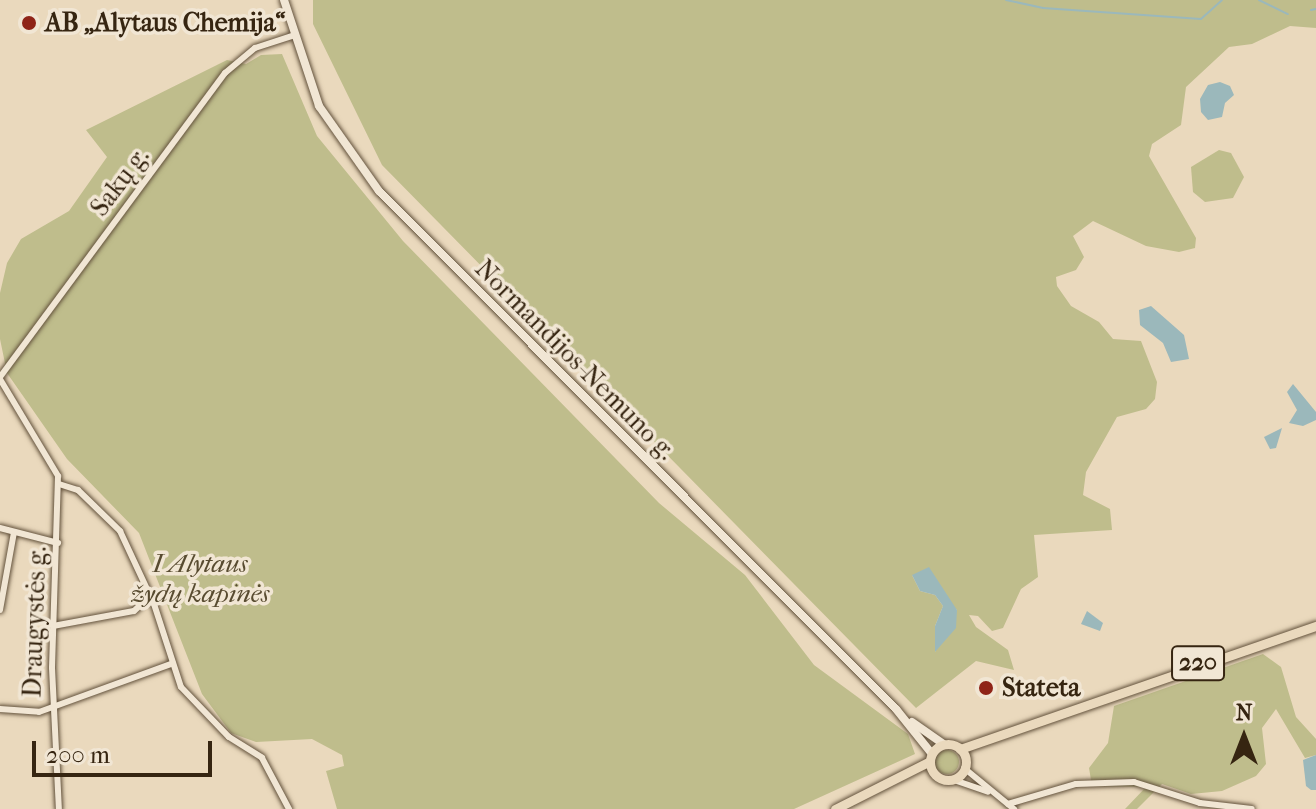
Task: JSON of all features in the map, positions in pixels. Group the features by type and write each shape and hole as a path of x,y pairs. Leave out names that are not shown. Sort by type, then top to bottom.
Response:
{"main road":[{"name":"Normandijos-Nemuno g.","path":"284,0 293,36 319,106 379,191 896,709 931,757"},
{"name":"220","path":"960,749 1316,626"},
{"name":"Normandijos-Nemuno g.","path":"896,709 944,744"},
{"name":"220","path":"951,779 973,753 1046,721"},
{"path":"884,788 931,757 944,744 960,749 965,765"},
{"path":"931,757 935,774"},
{"path":"835,809 884,788 935,774 951,779"}],"street":[{"name":"Sakų g.","path":"0,378 225,73 255,48 293,36"},
{"path":"0,378 55,468 59,484 78,490 120,531 150,596 181,687 229,737 262,758 289,809"},
{"name":"Draugystės g.","path":"59,484 52,708 59,809"},
{"path":"0,528 58,543"},
{"path":"0,610 14,532"},
{"path":"53,626 134,611 150,596"},
{"path":"0,709 52,708 171,664"},
{"path":"965,765 1011,806 1076,784 1134,782 1200,803 1252,809"},
{"path":"951,779 999,797"}],"green space":[{"path":"313,0 1316,0 1316,28 1290,26 1252,44 1229,47 1186,87 1181,125 1152,144 1149,156 1196,238 1195,248 1179,252 1146,246 1093,221 1073,236 1084,257 1076,270 1056,277 1057,286 1071,306 1099,322 1113,339 1141,341 1157,382 1155,399 1146,409 1117,417 1086,472 1083,495 1110,509 1112,530 1034,535 1038,577 1021,589 1003,628 992,631 978,616 969,615 976,627 1008,650 1014,670 976,661 916,708 382,165 313,24","holes":["912,575 957,610 935,652 935,626 943,606 935,595 920,591"]},
{"name":"I Alytaus žydų kapinės","path":"282,54 317,136 403,241 659,503 745,575 814,665 908,734 915,754 794,809 337,809 326,771 344,766 342,755 312,739 256,742 231,733 202,694 139,533 67,459 7,373 0,339 0,293 7,263 21,239 69,211 107,157 86,130 227,60 246,64 261,55"},
{"path":"1219,150 1231,153 1244,177 1233,198 1205,202 1193,192 1191,167"},
{"path":"1263,654 1281,667 1296,717 1316,739 1316,755 1305,758 1276,709 1262,728 1266,764 1256,776 1222,791 1191,794 1162,784 1137,809 1125,809 1146,787 1092,786 1089,768 1108,743 1114,706"},
{"path":"942,750 952,750 959,757 959,767 952,774 942,774 935,767 935,757"}],"water":[{"path":"1220,82 1230,86 1234,95 1225,103 1222,117 1208,120 1201,112 1200,99 1208,85"},
{"path":"1151,306 1184,335 1189,359 1171,362 1163,343 1140,325 1139,310"},
{"path":"1293,384 1316,412 1316,420 1303,426 1289,423 1297,410 1287,392"},
{"path":"1282,428 1276,448 1270,449 1264,437"},
{"path":"929,567 957,610 956,628 935,652 935,626 943,606 935,595 920,591 912,575"},
{"path":"1087,611 1103,623 1100,631 1081,624"},
{"path":"1316,755 1316,790 1311,790 1306,786 1303,760"}],"waterway":[{"path":"1006,0 1043,8 1201,19 1222,0"},
{"path":"1259,0 1288,14"},
{"path":"1311,10 1316,9"}],"place":[{"name":"AB „Alytaus Chemija“","path":"29,23"},
{"name":"Stateta","path":"986,688"}]}
